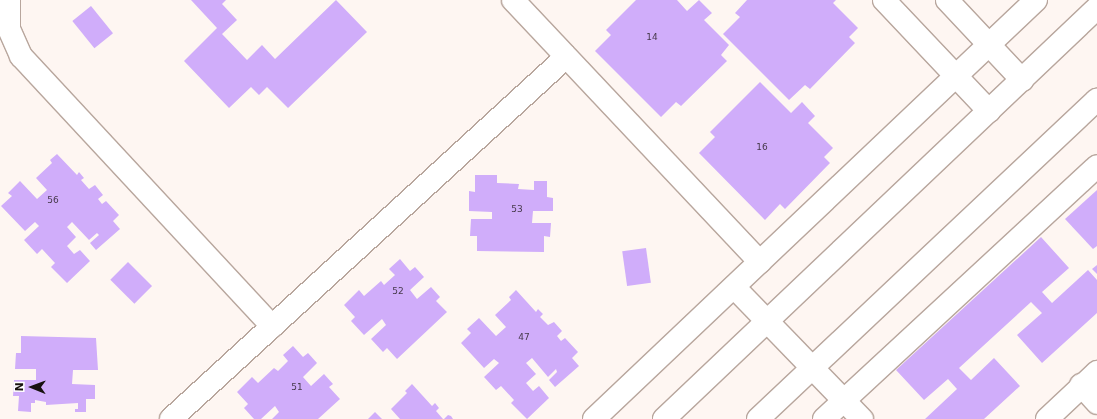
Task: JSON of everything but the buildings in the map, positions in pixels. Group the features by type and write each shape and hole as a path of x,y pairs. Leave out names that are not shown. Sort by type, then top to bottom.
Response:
{"street":[{"path":"10,0 9,28 21,56 272,326"},
{"path":"513,0 760,262"},
{"path":"884,0 989,111"},
{"path":"947,0 1022,80"},
{"path":"594,419 1036,0"},
{"path":"664,419 1097,8"},
{"path":"171,419 566,57"},
{"path":"758,419 1097,99"},
{"path":"824,419 1097,166"},
{"path":"734,287 862,419"},
{"path":"1047,419 1089,378 1097,403"}]}
